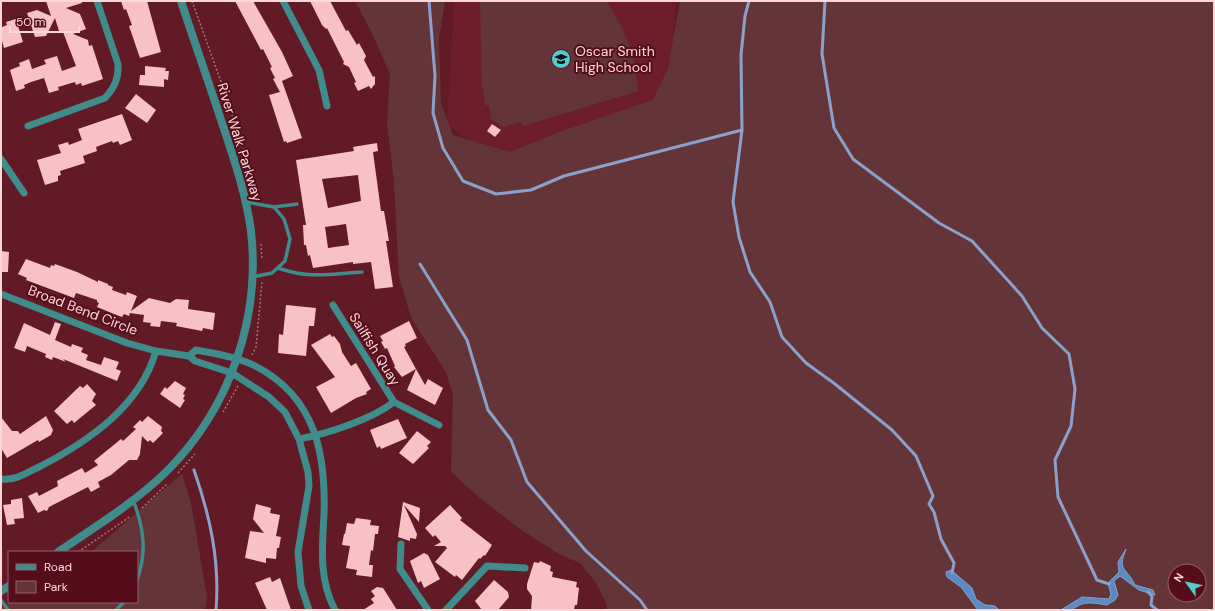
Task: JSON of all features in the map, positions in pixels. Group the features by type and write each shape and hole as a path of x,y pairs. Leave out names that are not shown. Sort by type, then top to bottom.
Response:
{"street":[{"path":"28,126 105,98 113,89 119,75 118,64 97,1"},
{"name":"River Walk Parkway","path":"59,551 133,500 167,471 204,426 232,373 248,313 252,277 251,232 246,202 236,163 181,1"},
{"path":"283,1 319,70 327,106"},
{"path":"1,159 24,193"},
{"name":"Broad Bend Circle","path":"1,294 127,343 156,351 189,356 195,361 232,373 269,397 285,412 300,439 307,460 309,486 299,538 299,568 305,602 308,610"},
{"name":"Sailfish Quay","path":"300,439 316,436 385,409 394,402 332,305"},
{"name":"Broad Bend Circle","path":"189,356 196,350 236,359"},
{"path":"1,478 19,477 69,452 97,432 130,399 146,376 156,351"},
{"path":"236,359 248,363 270,375 299,403 310,421 316,436 322,460 325,487 322,565 328,595 333,609"},
{"path":"394,402 439,426"},
{"path":"401,544 400,569 428,610"},
{"path":"446,610 487,566 525,568"}],"lane":[{"path":"246,202 274,207 296,204"},
{"path":"252,277 272,273 285,261 290,239 284,219 274,207"},
{"path":"278,268 312,276 362,272"},
{"path":"133,500 143,534 144,550 142,567 138,577"},
{"path":"1,600 8,610"}],"path":[{"path":"192,1 224,90 253,180 256,204"},
{"path":"248,363 256,347 262,293 260,238"},
{"path":"222,413 231,400 241,378"},
{"path":"176,475 196,453"},
{"path":"79,551 145,506 171,480"}],"shaded area":[{"name":"Oscar Smith High School","path":"454,1 676,1 667,116 495,157 447,125"}],"green space":[{"path":"355,1 445,1 439,39 441,103 453,135 510,152 559,132 653,100 668,68 680,1 1214,1 1214,610 1072,610 1084,603 1107,605 1115,600 1118,595 1114,581 1120,576 1139,590 1153,590 1135,585 1123,567 1125,552 1118,562 1119,572 1108,583 1111,595 1109,599 1082,597 1061,610 999,610 995,606 985,605 976,598 972,588 951,570 947,577 961,587 978,610 606,610 607,605 596,583 580,563 559,554 520,529 480,498 451,472 453,395 446,372 411,318 399,276 394,183 387,123 390,74 371,31"},
{"path":"480,1 606,1 629,43 635,66 638,91 523,126 520,122 504,127 491,119 489,105 485,105 482,84"},
{"path":"182,474 191,503 207,597 205,610 1,610 1,608 9,603 138,603 138,551 92,551"}],"water":[{"path":"1126,549 1122,562 1124,568 1135,585 1153,590 1155,595 1139,590 1120,576 1114,581 1118,595 1115,600 1107,605 1084,603 1072,610 1061,610 1082,597 1109,599 1111,594 1108,583 1119,572 1118,562"},
{"path":"951,570 972,588 976,599 985,605 995,606 999,610 978,610 961,587 947,577 946,572"}],"building":[{"path":"46,1 81,1 82,3 66,8 80,14 86,29 73,34 88,40 89,46 92,45 103,79 82,86 81,83 76,85 75,82 58,87 59,90 49,93 44,78 24,85 25,88 16,91 10,70 20,66 19,63 29,59 32,69 46,64 44,60 57,56 62,71 76,66 63,32 59,31 55,18 46,36 35,37 27,13 37,10 51,16"},
{"path":"121,1 147,1 161,52 140,58 129,26 132,25 126,9 124,10"},
{"path":"235,1 253,1 282,52 293,76 282,81 302,138 287,143 286,141 284,142 269,95 280,92 273,79 275,78 270,68 272,67 263,49 261,50"},
{"path":"310,1 330,1 346,31 348,30 357,45 359,43 366,56 364,60 373,77 375,76 375,84 371,89 369,86 358,91 354,83 356,82 349,67 343,64 344,62 327,28 326,29 322,25"},
{"path":"16,19 23,42 4,48 1,38 2,27 7,25 6,22"},
{"path":"145,66 166,68 165,71 169,71 168,80 164,79 164,87 139,85 140,75 145,75"},
{"path":"136,94 156,110 147,123 125,108"},
{"path":"122,114 132,140 120,145 118,141 113,143 112,141 96,147 97,151 83,156 85,163 60,171 61,175 58,176 58,181 45,185 37,160 61,153 58,145 68,142 69,145 82,140 78,129"},
{"path":"492,124 501,130 495,137 487,131"},
{"path":"377,143 378,151 373,152 381,211 384,211 389,241 386,241 393,287 375,289 371,262 353,264 353,262 313,268 310,255 308,256 306,245 304,245 303,225 306,225 296,160 354,151 353,147","holes":["358,175 361,201 328,208 322,179","346,224 349,245 328,248 325,227"]},
{"path":"1,251 9,252 8,272 1,272"},
{"path":"26,259 50,268 51,265 54,266 55,264 98,282 98,280 108,284 113,287 112,290 126,295 127,292 137,296 131,311 149,298 170,303 176,299 189,300 188,309 215,313 213,330 203,328 202,331 176,326 177,323 161,321 160,327 150,326 151,323 143,322 144,315 130,313 129,316 124,314 122,317 114,314 97,307 99,303 97,300 76,293 74,298 26,280 27,278 18,274"},
{"path":"286,305 316,308 314,326 309,326 306,356 278,353 279,334 283,335"},
{"path":"409,321 417,338 405,344 406,346 404,347 416,369 402,377 394,367 395,366 387,348 385,349 381,342 383,341 380,336"},
{"path":"55,322 61,324 55,340 71,347 72,344 83,348 81,352 88,355 86,360 101,365 104,357 119,362 116,369 121,371 117,381 63,359 66,362 53,357 52,360 45,357 46,354 27,346 25,352 14,348 24,323 50,335"},
{"path":"330,334 332,337 334,336 340,344 342,352 351,366 356,363 371,389 366,392 367,394 356,398 331,413 316,387 335,377 311,345"},
{"path":"416,369 425,385 428,379 443,388 435,405 407,390"},
{"path":"175,381 186,388 183,394 185,395 183,399 185,400 180,408 160,394 165,387 167,389"},
{"path":"87,384 96,394 92,401 96,405 74,423 72,420 67,424 54,411 80,386 83,388"},
{"path":"46,416 53,430 51,435 39,442 38,440 7,458 1,448 1,417 12,431 18,431 20,434"},
{"path":"148,416 162,427 161,431 163,433 153,443 150,440 148,442 142,436 140,454 137,460 129,460 111,475 98,482 100,487 91,492 88,487 49,507 47,511 44,510 38,513 28,496 37,492 39,496 58,486 57,481 82,468 85,473 98,465 94,461 121,439 123,441 136,429 133,427 140,420 142,422"},
{"path":"398,419 407,438 381,449 380,446 377,448 370,430"},
{"path":"417,431 431,442 427,446 429,448 413,464 399,453"},
{"path":"22,498 24,518 14,519 15,524 7,525 3,505 11,504 11,500"},
{"path":"403,502 420,508 419,522 404,505 417,534 416,539 410,538 410,541 398,537"},
{"path":"256,504 271,508 270,513 280,515 276,536 281,537 279,548 277,548 276,559 266,558 266,563 245,558 250,531 264,533 253,519"},
{"path":"450,505 462,518 460,520 492,545 485,556 484,555 480,559 479,558 462,580 456,575 455,577 435,562 447,548 445,546 434,546 441,542 435,535 433,537 425,528"},
{"path":"356,518 371,520 370,525 379,526 378,534 375,534 373,551 371,550 369,565 373,565 372,577 356,575 357,570 346,568 350,546 342,545 344,534 347,523 354,524"},
{"path":"424,553 428,555 440,579 424,588 421,581 418,583 410,561"},
{"path":"540,561 551,566 550,571 553,572 552,577 577,582 576,587 579,588 577,605 575,605 574,610 531,610 532,596 527,589 527,584 534,562 539,563"},
{"path":"270,577 272,582 280,578 291,610 267,610 255,583"},
{"path":"494,580 508,592 509,597 498,610 482,610 475,601"},
{"path":"377,587 383,588 397,610 363,610 374,603 371,599 375,596 371,591"}],"waterway":[{"path":"429,1 435,76 433,113 443,148 463,181 496,194 531,190 564,176 742,130"},
{"path":"749,1 745,16 741,55 742,130 733,202 739,237 750,272 770,302 782,337 806,363 835,384 892,430 916,456 933,496 929,504 934,512 941,539 954,563 952,573"},
{"path":"825,1 822,54 834,128 853,159 939,223 972,241 1022,296 1042,328 1069,354 1075,389 1071,426 1055,460 1058,497 1097,580 1109,584"},
{"path":"420,264 467,340 488,410 511,440 527,482 586,551 640,600 647,610"},
{"path":"194,470 205,504 215,556 217,592 216,610"},
{"path":"1148,592 1152,596 1151,605 1157,610"}],"place":[{"name":"Oscar Smith High School","path":"561,59"}]}
